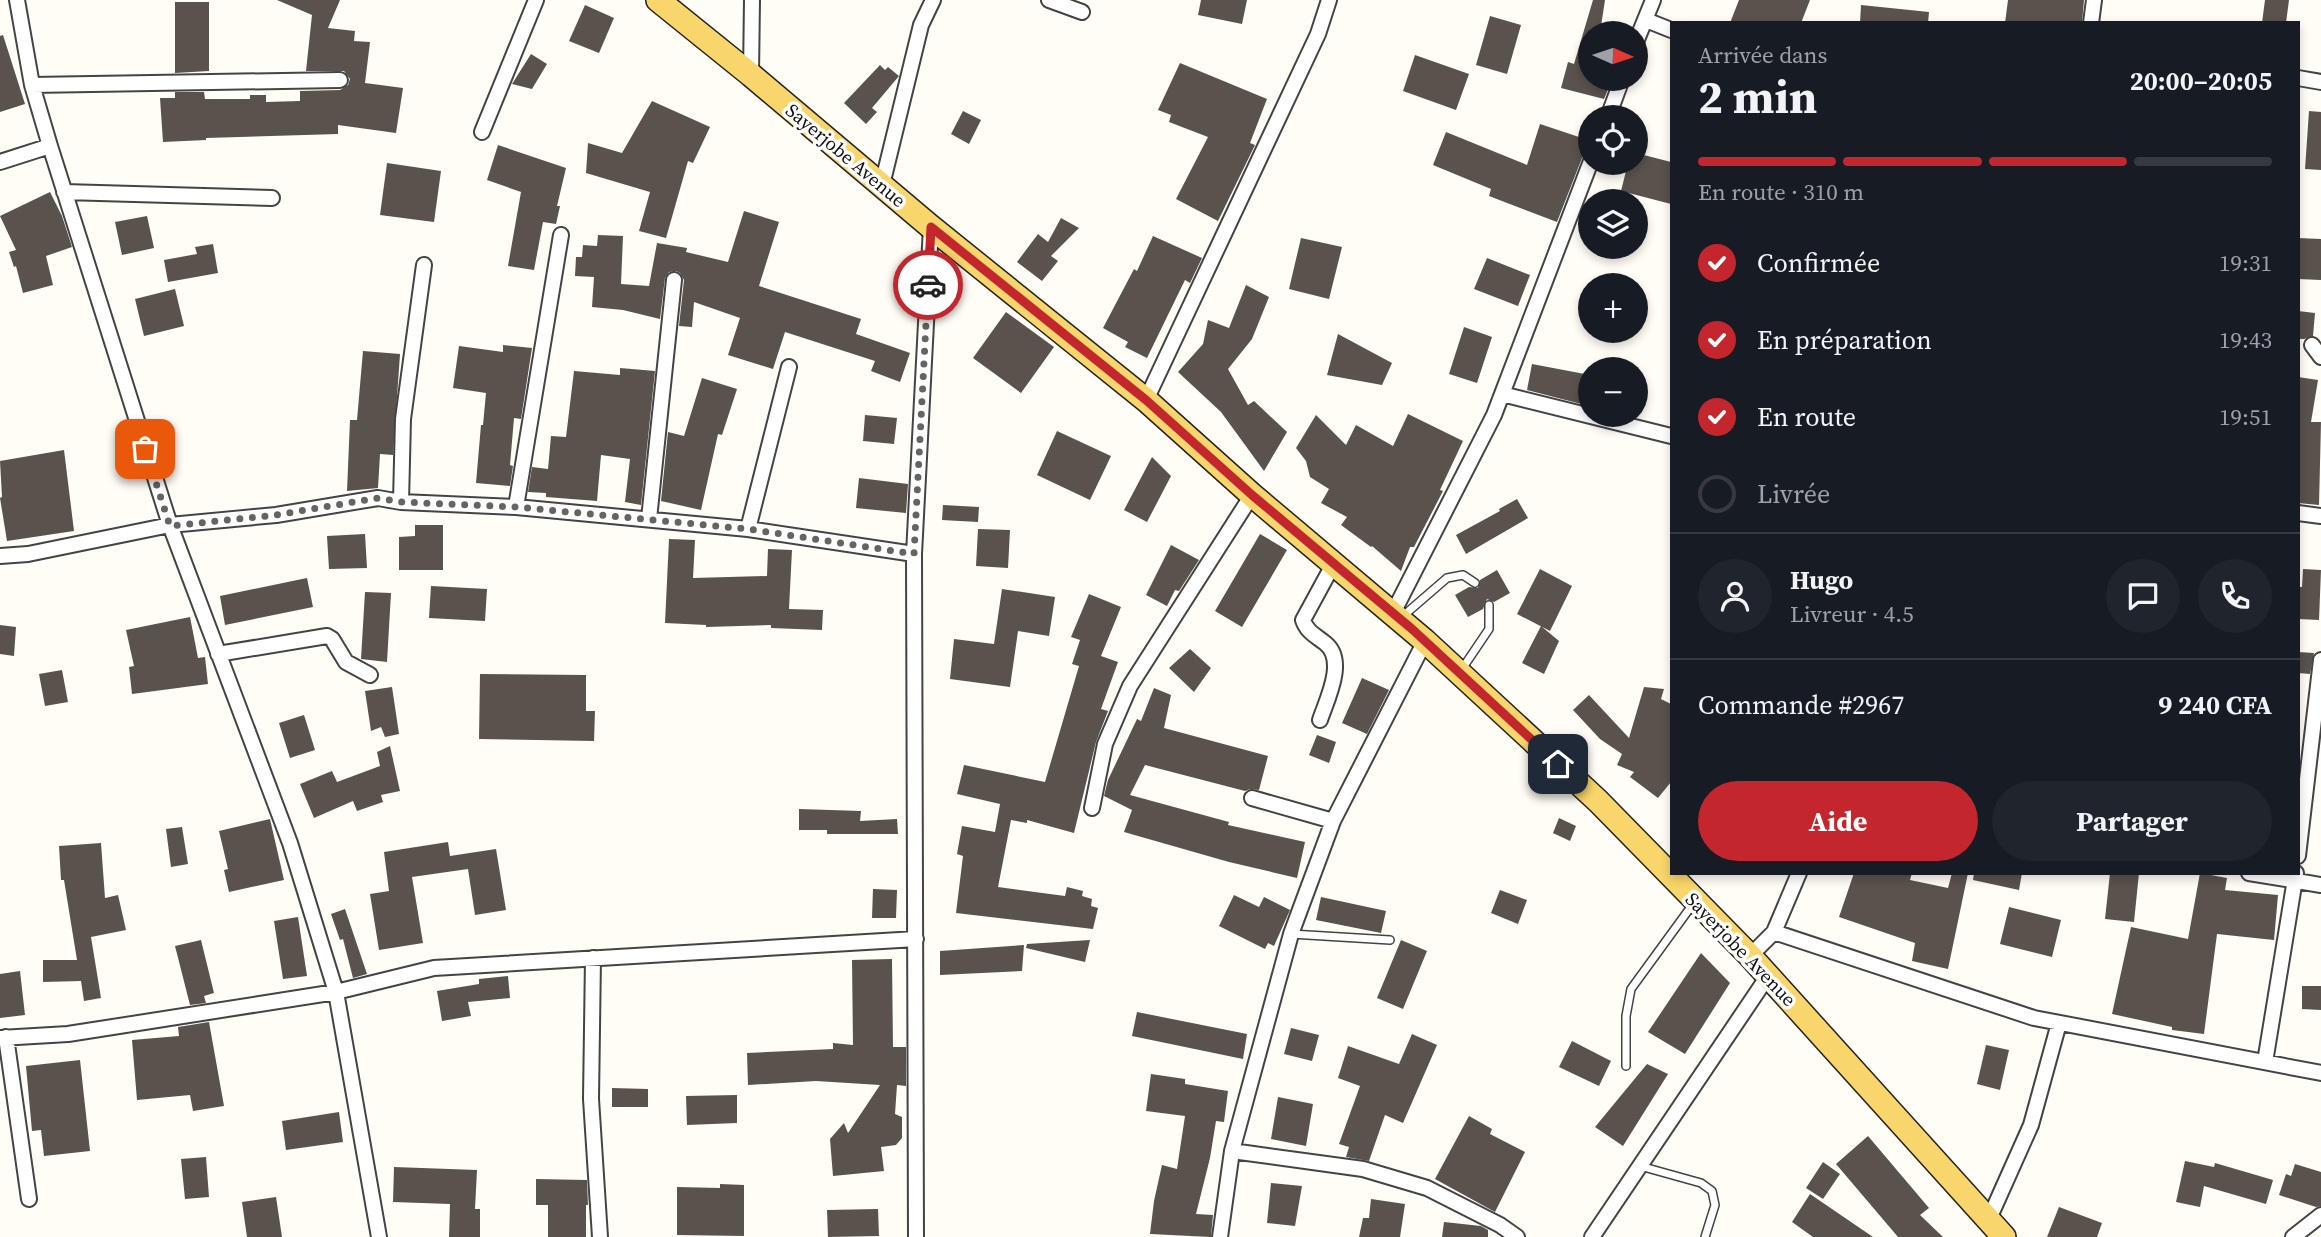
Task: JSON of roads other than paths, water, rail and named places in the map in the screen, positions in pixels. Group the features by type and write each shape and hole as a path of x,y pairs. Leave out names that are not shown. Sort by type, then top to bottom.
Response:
{"main road":[{"name":"Sayerjobe Avenue","path":"658,0 931,227 1146,400 1252,495 1396,615 1460,673 1598,801 1750,956 2004,1237"}],"street":[{"path":"17,0 32,85 170,526 290,843 336,992 379,1237"},
{"path":"482,132 536,0"},
{"path":"751,75 752,0"},
{"path":"882,185 921,25 933,0"},
{"path":"1049,0 1082,12"},
{"path":"1146,400 1318,34 1329,0"},
{"path":"1653,0 1646,20 1670,30"},
{"path":"2091,21 2094,0"},
{"path":"2300,78 2321,82"},
{"path":"32,85 340,80"},
{"path":"0,162 50,146"},
{"path":"1396,615 1494,415 1586,175"},
{"path":"64,192 272,198"},
{"path":"916,1237 914,554 931,227"},
{"path":"516,507 561,235"},
{"path":"401,502 403,419 424,265"},
{"path":"649,519 674,280"},
{"path":"748,529 789,367"},
{"path":"1502,394 1670,436"},
{"path":"1093,808 1105,744 1130,686 1252,495"},
{"path":"0,556 28,554 170,526 276,515 378,498 401,502 516,507 748,529 914,554"},
{"path":"2300,513 2321,516"},
{"path":"1320,720 1333,681 1335,656 1328,645 1306,630 1303,620 1334,563"},
{"path":"218,654 327,636 332,639 346,662 370,675"},
{"path":"1220,1237 1232,1151 1291,934 1333,821 1425,641"},
{"path":"2300,839 2321,660"},
{"path":"1252,798 1333,821"},
{"path":"1750,956 1774,932 1798,875"},
{"path":"2267,875 2295,878 2321,885"},
{"path":"2265,1062 2295,878"},
{"path":"1774,932 2034,1017 2321,1073"},
{"path":"29,1199 3,1037 68,1034 336,992 434,968 916,939"},
{"path":"593,958 591,1100 600,1237"},
{"path":"1592,1237 1768,976"},
{"path":"1989,1219 2031,1125 2059,1023"},
{"path":"1232,1151 1363,1169 1427,1188 1500,1225 1517,1237"},
{"path":"2294,1237 2321,1215"}],"lane":[{"path":"1396,615 1447,578 1463,575 1475,583"},
{"path":"1460,673 1489,629 1489,605"},
{"path":"1626,1066 1626,1016 1631,989 1695,901"},
{"path":"1291,934 1390,940"},
{"path":"1640,1166 1701,1183 1712,1191 1715,1205 1706,1237"}]}
